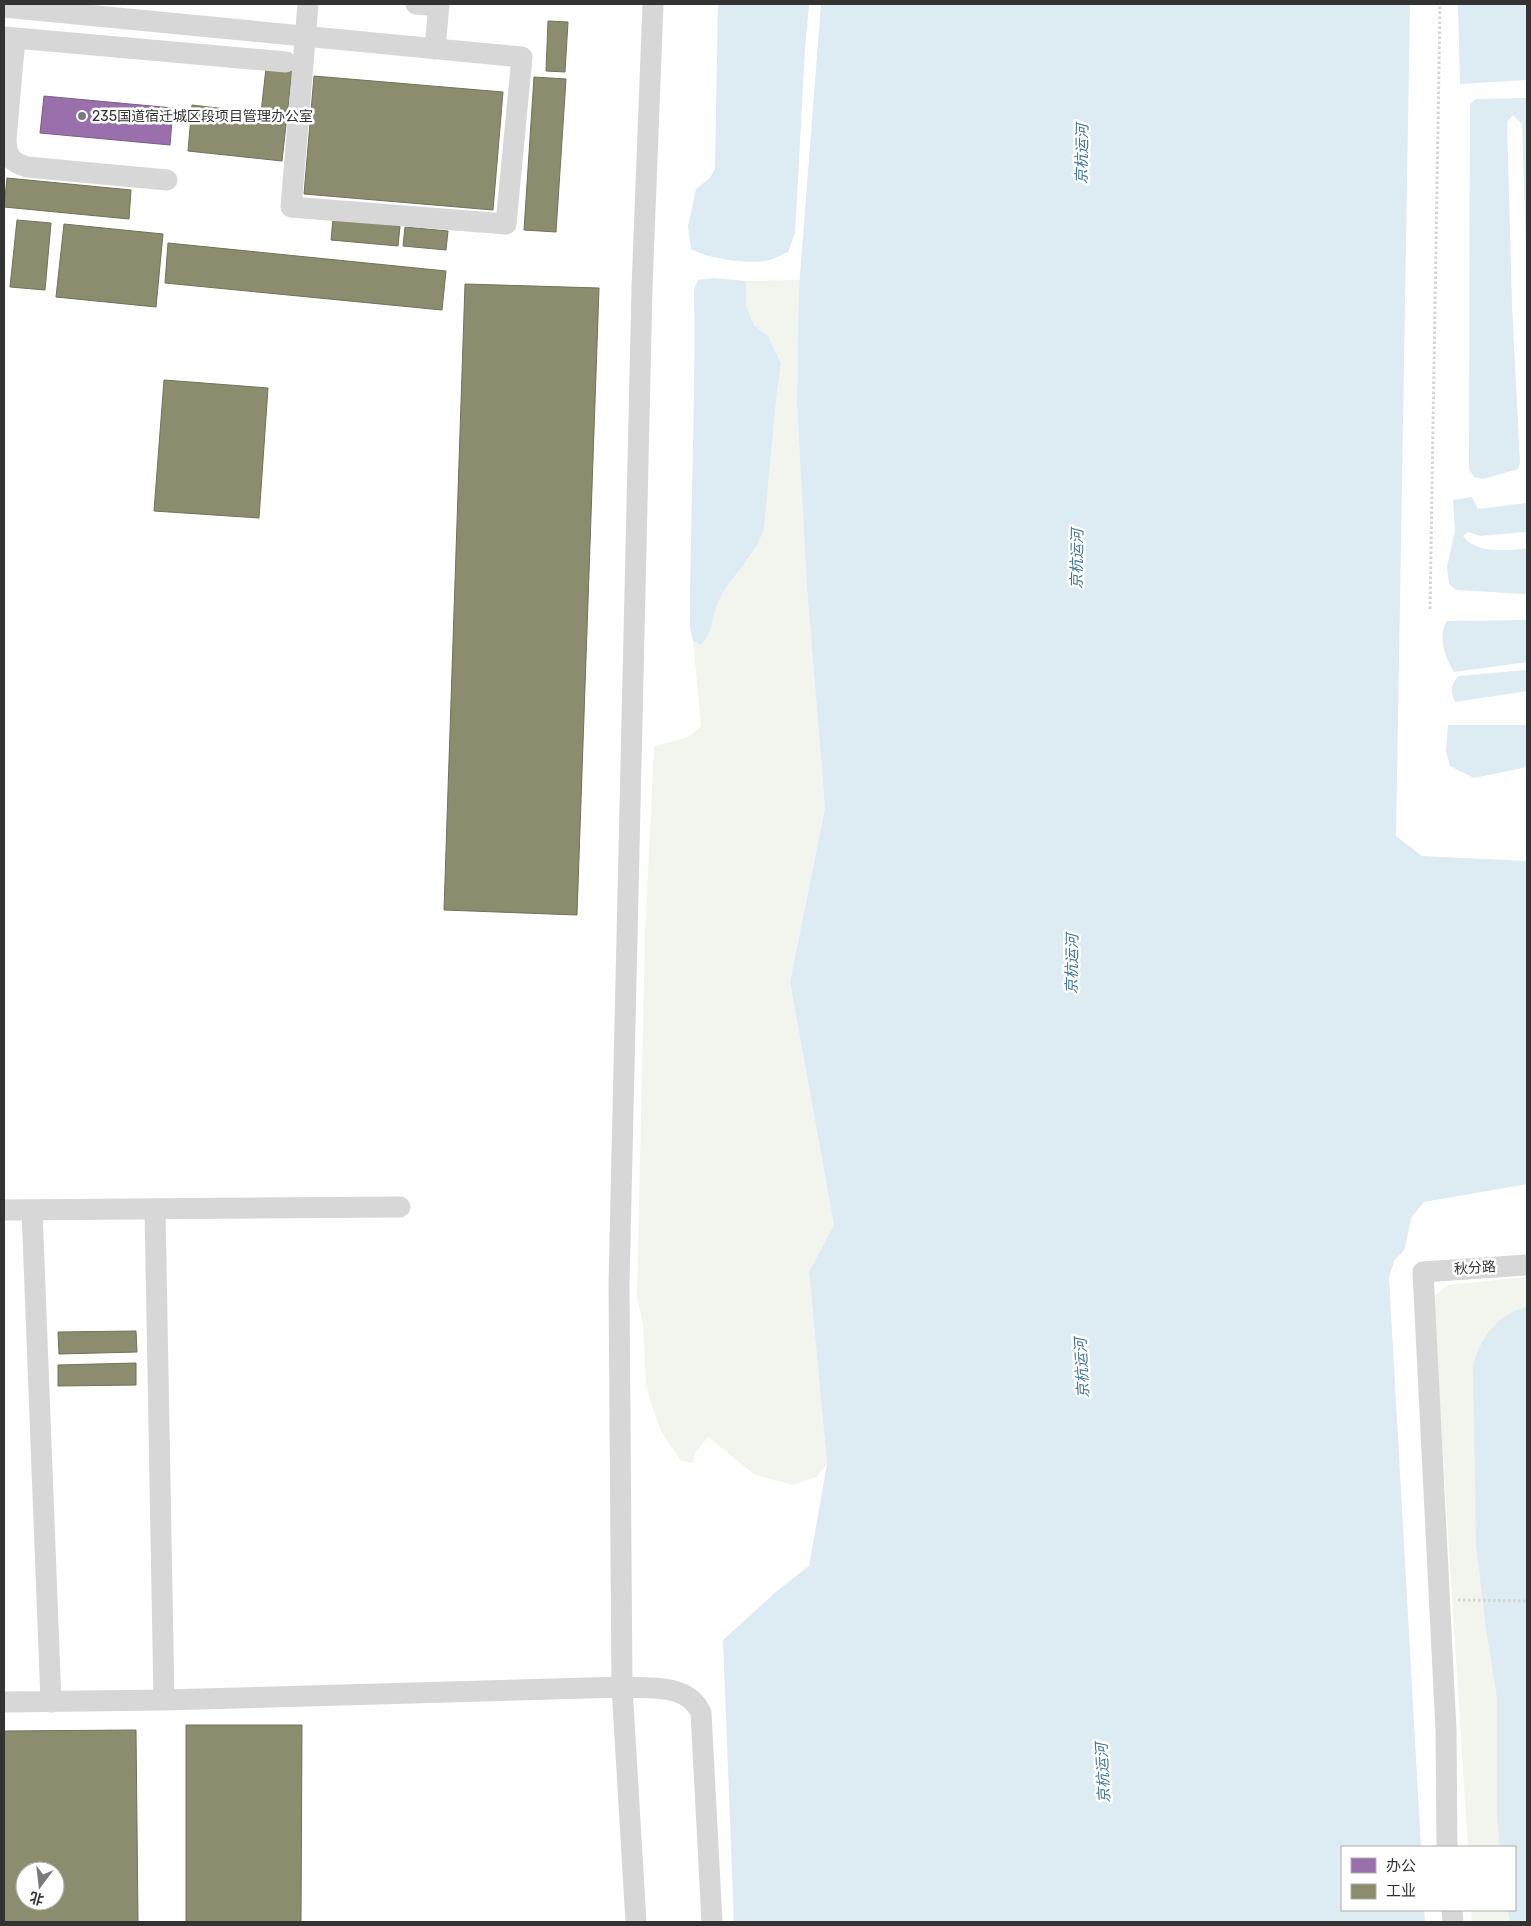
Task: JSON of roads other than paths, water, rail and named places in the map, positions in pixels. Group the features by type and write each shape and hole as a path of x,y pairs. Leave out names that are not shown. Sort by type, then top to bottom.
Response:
{"street":[{"path":"4,7 305,36 435,49 522,57 506,224 291,207 305,36 308,4"},
{"path":"416,4 439,5 435,49"},
{"path":"636,1922 622,1687 619,1284 642,288 653,4"},
{"path":"167,180 27,167 12,160 7,152 6,140 10,37 286,62"},
{"path":"4,1210 400,1207"},
{"path":"155,1209 164,1700"},
{"path":"32,1210 51,1702"},
{"name":"秋分路","path":"1447,1846 1446,1730 1423,1272 1527,1265"},
{"path":"4,1702 164,1700 622,1687 680,1692 697,1705 701,1713 712,1922"}],"water":[{"path":"718,4 809,4 795,233 788,252 770,260 752,262 730,260 708,256 691,249 688,226 696,189 710,178 715,169"},
{"name":"京杭运河","path":"821,4 1410,4 1396,836 1422,856 1527,861 1527,1184 1424,1202 1411,1218 1405,1249 1394,1261 1389,1278 1421,1846 1341,1846 1341,1911 1424,1911 1425,1922 734,1922 723,1640 778,1590 809,1566 827,1464 809,1272 834,1225 790,982 825,808 807,588 797,404 799,288"},
{"path":"1458,4 1527,4 1527,80 1460,84"},
{"path":"1527,98 1527,279 1522,124 1513,115 1507,122 1512,306 1520,463 1518,469 1483,479 1474,477 1469,469 1470,104 1476,99"},
{"path":"713,278 746,281 746,305 754,325 768,336 781,363 764,527 755,549 723,593 705,641 701,645 693,641 690,628 694,290 698,280"},
{"path":"1472,497 1478,509 1527,503 1527,532 1480,536 1468,532 1463,536 1476,546 1492,550 1527,548 1527,594 1456,590 1449,584 1447,567 1455,531 1453,500"},
{"path":"1527,620 1527,662 1454,672 1443,647 1442,640 1447,621"},
{"path":"1527,670 1527,691 1455,702 1452,695 1452,688 1458,676"},
{"path":"1448,725 1527,725 1527,767 1474,778 1450,766 1446,751"},
{"path":"1527,1307 1527,1922 1510,1922 1508,1911 1516,1911 1516,1846 1500,1846 1497,1818 1497,1698 1476,1546 1473,1367 1480,1347 1491,1329 1507,1315"}],"place":[{"name":"235国道宿迁城区段项目管理办公室","path":"82,116"}]}
